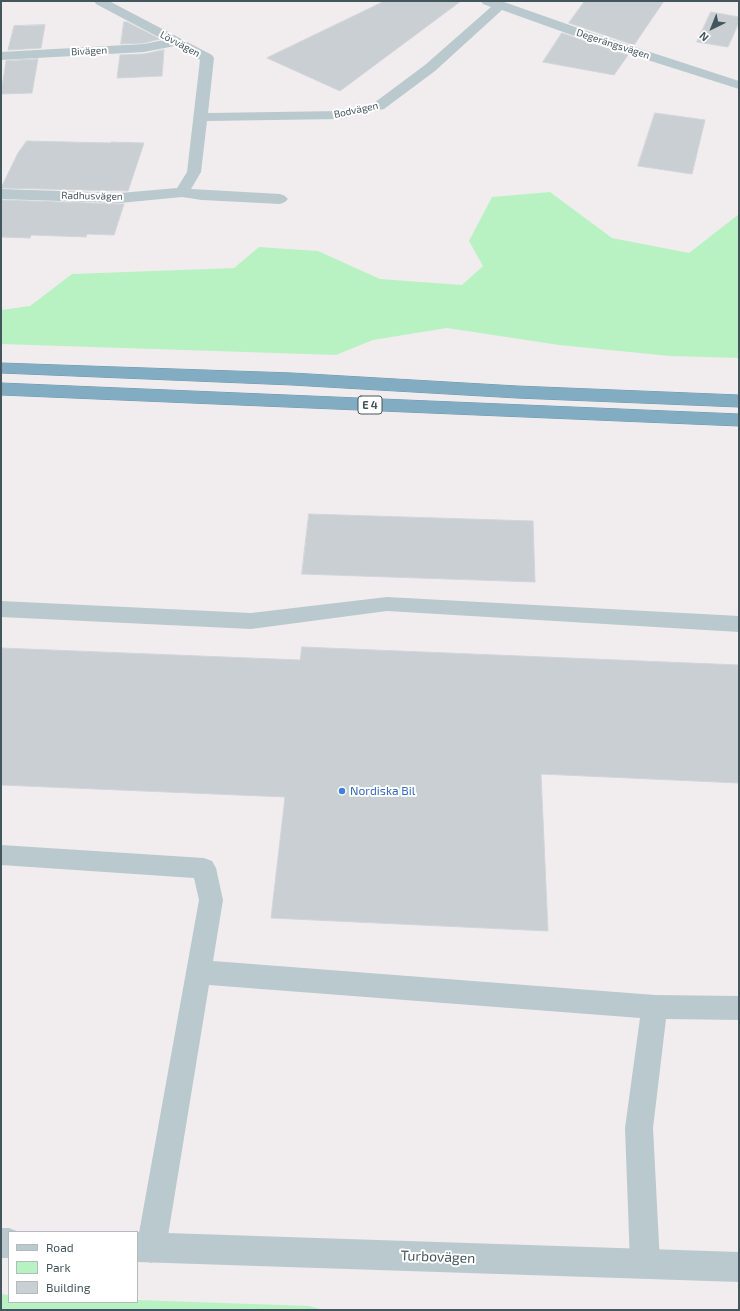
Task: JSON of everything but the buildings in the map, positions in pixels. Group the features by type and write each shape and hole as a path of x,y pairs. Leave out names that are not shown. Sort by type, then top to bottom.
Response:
{"highway":[{"name":"E 4","path":"1,368 292,379 517,392 739,401"},
{"name":"E 4","path":"1,389 739,420"}],"street":[{"name":"Lövvägen","path":"100,1 207,58 200,117"},
{"name":"Degerängsvägen","path":"494,3 596,39 739,84"},
{"name":"Bodvägen","path":"200,117 340,115 379,106 430,68 494,3"},
{"name":"Bivägen","path":"1,56 144,48 176,42"},
{"path":"182,192 194,172 200,117"},
{"name":"Radhusvägen","path":"1,194 120,198 182,192 280,199"},
{"name":"Turbovägen","path":"144,1248 739,1267"}],"lane":[{"path":"1,609 251,621 388,604 739,624"},
{"path":"1,855 204,868 211,900 200,972 144,1248"},
{"path":"200,972 655,1007 739,1008"},
{"path":"645,1263 639,1128 655,1007"}],"green space":[{"path":"550,192 612,238 689,253 739,214 739,358 670,356 559,345 447,328 373,340 336,355 1,344 1,310 30,306 72,274 234,268 259,247 318,251 380,279 462,285 483,266 469,241 492,197"},
{"path":"1,1294 8,1295 8,1303 138,1303 138,1300 309,1306 324,1310 1,1310"}],"place":[{"name":"Nordiska Bil","path":"342,791"}]}
